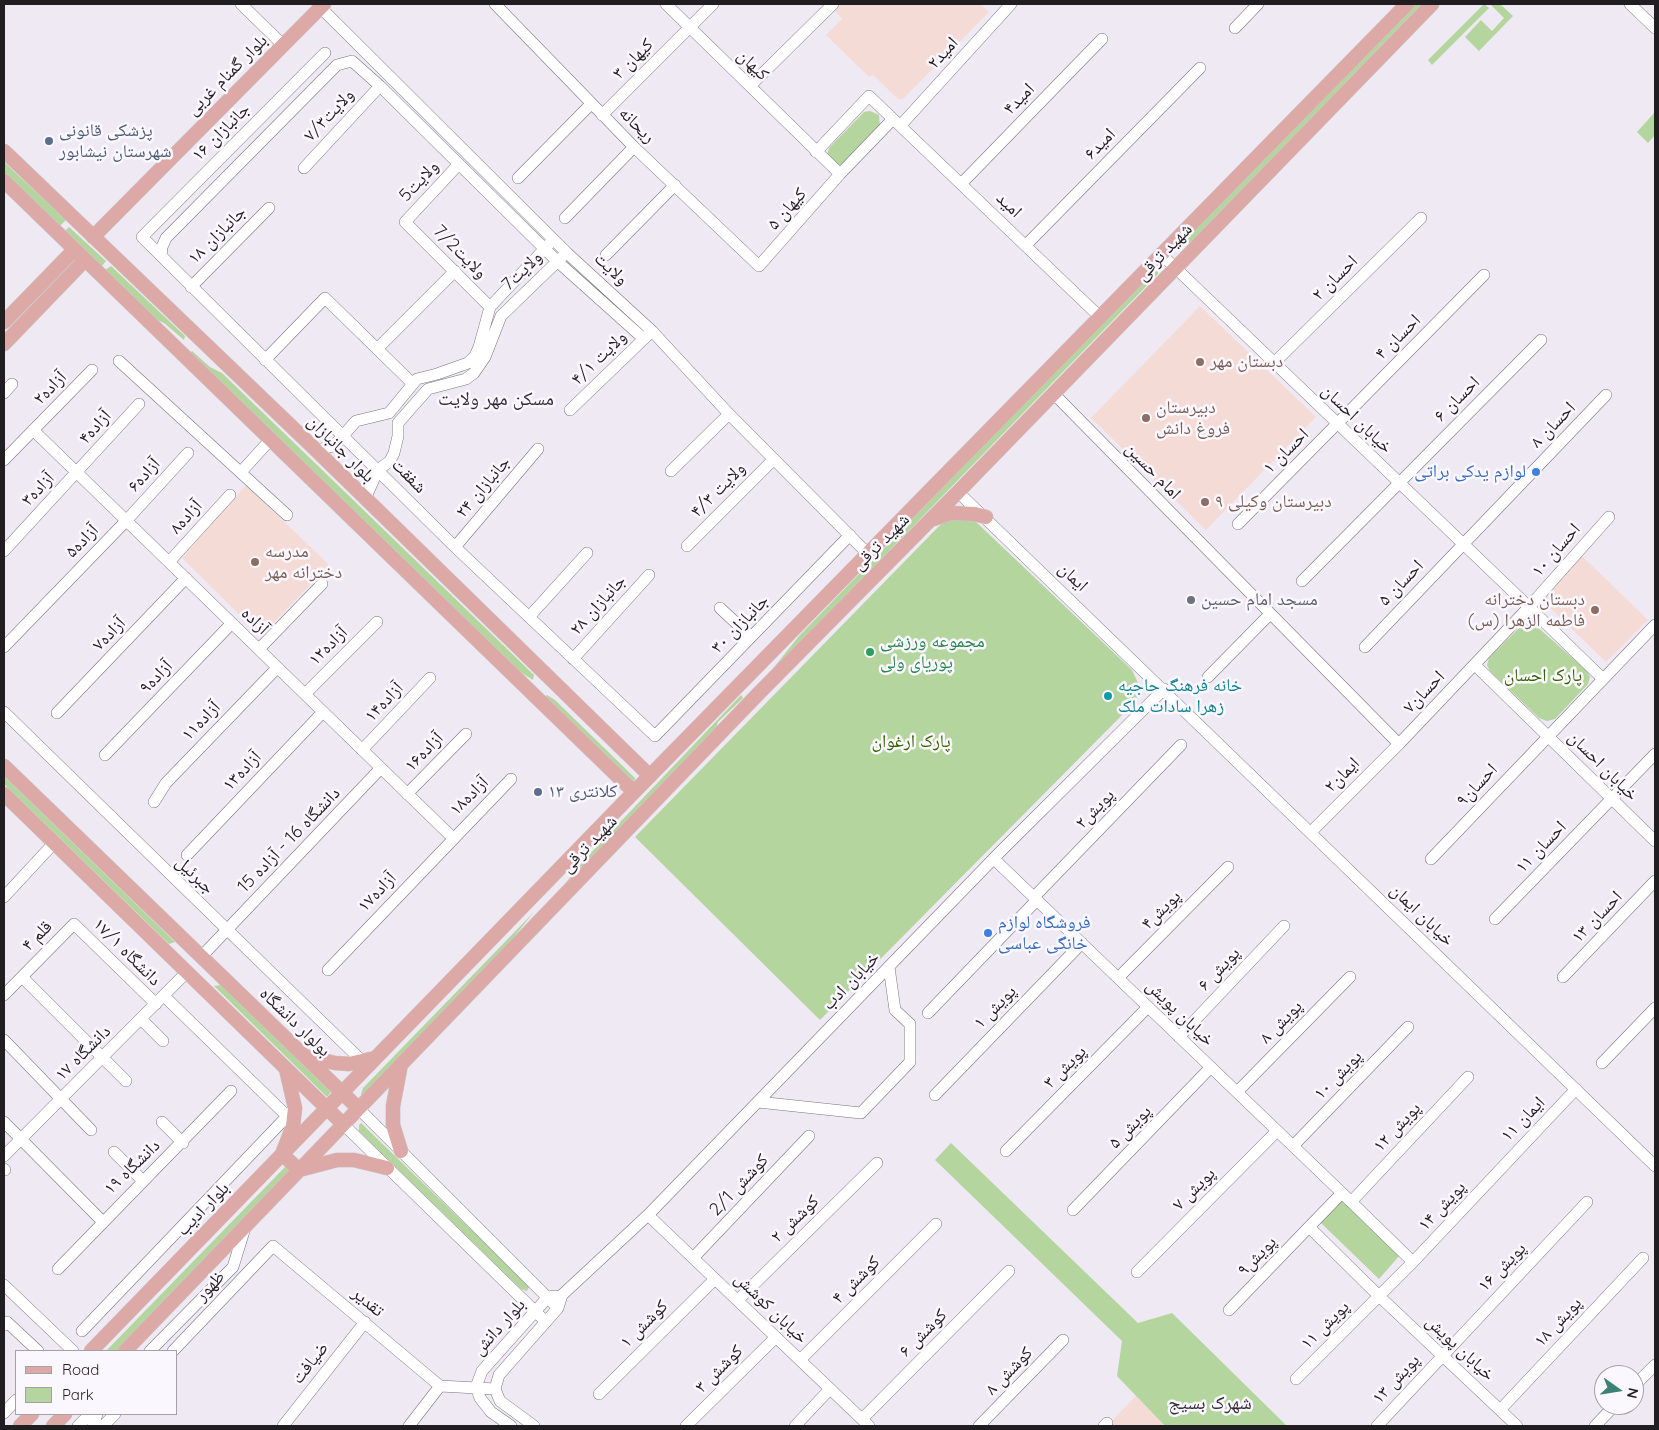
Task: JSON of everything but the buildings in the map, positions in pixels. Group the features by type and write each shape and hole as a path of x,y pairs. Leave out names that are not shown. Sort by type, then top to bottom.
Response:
{"main road":[{"name":"شهید ترقی","path":"341,1092 369,1060 869,555 1407,4"},
{"name":"شهید ترقی","path":"358,1108 553,909 759,693 958,492 1432,4"},
{"name":"بلوار گمنام غربی","path":"93,237 322,5"},
{"name":"بلوار جانبازان","path":"4,152 316,450 650,776"},
{"path":"4,181 634,792"},
{"path":"4,322 74,250"},
{"path":"4,344 84,260"},
{"path":"61,263 72,273"},
{"path":"182,354 198,337"},
{"path":"927,522 951,513 975,514 986,517"},
{"path":"533,694 549,679"},
{"path":"745,681 759,693"},
{"name":"بولوار دانشگاه","path":"4,766 358,1108"},
{"path":"4,794 343,1124"},
{"path":"535,893 553,909"},
{"path":"303,1056 335,1063 369,1060"},
{"path":"401,1151 393,1125 393,1106 402,1062"},
{"path":"285,1068 293,1126 282,1154 299,1170"},
{"name":"بلوار ادیب","path":"92,1350 341,1092"},
{"path":"126,1350 358,1108"},
{"path":"299,1170 336,1160 354,1160 387,1168"},
{"path":"20,1426 31,1415"},
{"path":"53,1426 64,1415"}],"street":[{"path":"240,4 283,45"},
{"name":"ریحانه","path":"495,4 634,147 759,266"},
{"name":"کیهان","path":"666,4 816,152"},
{"name":"کیهان ۳","path":"602,115 713,4"},
{"path":"750,86 833,4"},
{"name":"امید۲","path":"897,122 1012,4"},
{"path":"1235,28 1258,4"},
{"path":"1630,4 1655,28"},
{"name":"ولایت","path":"322,5 346,32 568,253 652,331 729,414 869,555"},
{"name":"امید۴","path":"961,184 1102,39"},
{"name":"جانبازان ۱۶","path":"142,237 325,53"},
{"path":"161,256 166,238 337,66 346,61 357,63 558,262 644,340"},
{"name":"امید۶","path":"1026,245 1200,68"},
{"name":"ولایت۷/۳","path":"304,168 380,86"},
{"name":"امید","path":"816,152 869,96 1101,318"},
{"path":"518,178 591,104"},
{"path":"816,152 840,174 897,122"},
{"path":"565,218 634,147"},
{"name":"ولایت5","path":"405,222 459,164"},
{"name":"کیهان ۵","path":"759,266 840,174"},
{"path":"606,255 675,185"},
{"name":"جانبازان ۱۸","path":"191,287 269,208"},
{"name":"احسان ۲","path":"1274,363 1421,218"},
{"name":"ولایت7/2","path":"405,222 490,307"},
{"name":"شفقت","path":"142,237 455,547 655,736"},
{"name":"ولایت7","path":"490,307 554,239"},
{"name":"ولایت7","path":"378,470 390,460 394,453 398,436 398,423 428,389 466,379 474,373 485,357 501,316 568,253"},
{"name":"خیابان احسان","path":"1162,255 1603,679 1548,736"},
{"path":"376,349 454,271"},
{"name":"احسان ۴","path":"1337,424 1484,275"},
{"path":"265,360 324,298 413,384"},
{"path":"316,450 334,446 356,421 389,412 417,379 454,369 472,359 479,347 490,307"},
{"name":"ولایت ۴/۱","path":"570,410 652,331"},
{"name":"احسان ۶","path":"1302,581 1541,340"},
{"path":"118,361 287,515"},
{"name":"آزاده۲","path":"4,460 92,370"},
{"path":"4,393 12,384"},
{"name":"امام حسین","path":"1053,394 1399,744"},
{"name":"احسان ۸","path":"1463,544 1606,395"},
{"name":"آزاده۴","path":"77,472 139,404"},
{"path":"671,471 729,414"},
{"name":"احسان ۱","path":"1238,524 1337,424"},
{"name":"آزاده","path":"33,430 452,838"},
{"path":"241,472 270,439"},
{"name":"جانبازان ۲۴","path":"455,547 538,449"},
{"name":"آزاده۶","path":"126,521 188,453"},
{"name":"ولایت ۴/۳","path":"688,546 774,459"},
{"path":"365,499 378,470"},
{"name":"آزاده۳","path":"4,551 77,472"},
{"name":"ایمان","path":"958,492 1164,689"},
{"name":"آزاده۸","path":"169,562 230,495"},
{"name":"احسان ۱۰","path":"1529,607 1609,517"},
{"name":"آزاده۵","path":"4,648 126,521"},
{"name":"جانبازان ۳۰","path":"655,736 850,535"},
{"name":"احسان ۵","path":"1365,647 1463,544"},
{"path":"529,617 587,553"},
{"name":"جانبازان ۲۸","path":"573,659 649,575"},
{"name":"آزاده۷","path":"57,713 186,578"},
{"path":"259,650 322,584"},
{"path":"1475,665 1529,607"},
{"path":"720,608 752,637"},
{"path":"1208,677 1270,614"},
{"name":"آزاده۱۲","path":"305,694 377,622"},
{"name":"آزاده۹","path":"105,755 232,623"},
{"path":"1603,679 1655,625"},
{"name":"خیابان احسان","path":"1475,665 1655,841"},
{"name":"احسان۷","path":"1399,744 1475,665"},
{"name":"آزاده۱۱","path":"154,802 166,783 277,668"},
{"name":"آزاده۱۴","path":"362,750 430,678"},
{"name":"خیابان ایمان","path":"1164,689 1655,1166"},
{"name":"خیابان ادب","path":"558,1308 562,1295 648,1215 994,859 1164,689"},
{"name":"جبرئیل","path":"4,712 227,930 369,1060"},
{"name":"آزاده۱۳","path":"187,855 323,712"},
{"name":"آزاده۱۶","path":"407,794 466,734"},
{"name":"احسان۹","path":"1431,859 1548,736"},
{"name":"پویش۲","path":"928,1013 1181,744"},
{"name":"ایمان۲","path":"1311,832 1399,744"},
{"name":"احسان ۱۱","path":"1495,919 1655,754"},
{"name":"دانشگاه 16 - آزاده 15","path":"201,957 381,768"},
{"name":"آزاده۱۸","path":"452,838 511,779"},
{"name":"آزاده۱۷","path":"328,970 452,838"},
{"path":"4,897 54,843"},
{"name":"خیابان پویش","path":"994,859 1413,1262"},
{"name":"پویش۴","path":"1118,978 1228,867"},
{"name":"احسان ۱۳","path":"1563,977 1655,881"},
{"name":"قلم ۴","path":"4,995 74,924"},
{"name":"دانشگاه ۱۷/۱","path":"74,924 291,1112"},
{"name":"پویش ۶","path":"1179,1037 1284,926"},
{"name":"پویش ۱","path":"935,1095 1082,943"},
{"path":"758,1102 861,1113 910,1062 910,1024 895,1010 889,967"},
{"name":"دانشگاه ۱۷","path":"4,1156 187,972"},
{"name":"پویش ۸","path":"1237,1092 1350,976"},
{"path":"22,977 126,1081"},
{"name":"پویش ۳","path":"1006,1151 1148,1007"},
{"path":"1602,1063 1655,1008"},
{"path":"141,1019 163,1040"},
{"name":"پویش ۱۰","path":"1293,1146 1408,1027"},
{"path":"4,1040 91,1130"},
{"name":"پویش ۵","path":"1073,1210 1211,1067"},
{"name":"پویش ۱۲","path":"1351,1202 1468,1077"},
{"name":"ایمان ۱۱","path":"1496,1174 1576,1089"},
{"name":"دانشگاه ۱۹","path":"58,1269 102,1221 183,1143 231,1091"},
{"name":"بولوار دانشگاه","path":"358,1108 558,1308"},
{"path":"82,1331 291,1112"},
{"path":"4,1122 102,1221"},
{"path":"162,1122 183,1143"},
{"path":"343,1124 546,1322"},
{"name":"پویش ۷","path":"1137,1272 1277,1130"},
{"name":"کوشش 2/1","path":"694,1258 809,1136"},
{"path":"114,1152 143,1180"},
{"name":"کوشش ۲","path":"738,1300 877,1164"},
{"name":"پویش ۱۴","path":"1413,1262 1496,1174"},
{"path":"1309,1227 1342,1193"},
{"name":"پویش ۱۶","path":"1442,1355 1588,1202"},
{"name":"خیابان کوشش","path":"648,1215 866,1423"},
{"name":"کوشش ۴","path":"800,1360 936,1224"},
{"path":"151,1350 232,1267 245,1226"},
{"name":"خیابان پویش","path":"1309,1227 1500,1410 1510,1424"},
{"name":"پویش۹","path":"1230,1310 1309,1227"},
{"name":"تقدیر","path":"273,1246 440,1386"},
{"name":"ظهور","path":"174,1350 273,1246"},
{"name":"پویش ۱۸","path":"1500,1410 1643,1258"},
{"path":"1379,1296 1413,1262"},
{"name":"کوشش ۶","path":"866,1423 1009,1271"},
{"name":"کوشش ۱","path":"599,1394 714,1279"},
{"path":"4,1285 72,1350"},
{"path":"548,1297 562,1295"},
{"name":"پویش ۱۱","path":"1296,1379 1379,1296"},
{"name":"بلوار دانش","path":"476,1387 482,1371 548,1297"},
{"name":"بلوار دانش","path":"495,1390 499,1375 558,1308"},
{"path":"4,1325 7,1322 37,1350"},
{"name":"ضیافت","path":"283,1426 365,1322"},
{"name":"کوشش ۳","path":"686,1426 776,1337"},
{"name":"کوشش ۸","path":"979,1426 1063,1340"},
{"name":"پویش ۱۳","path":"1377,1426 1442,1355"},
{"path":"1644,1376 1655,1364"},
{"path":"409,1426 440,1386 476,1387 495,1390 500,1401 534,1426"},
{"path":"476,1387 480,1398 491,1412 510,1426"},
{"path":"795,1426 830,1388"},
{"path":"4,1413 15,1401"},
{"path":"78,1426 89,1415"},
{"path":"103,1426 114,1415"},
{"path":"1595,1426 1606,1415"}],"shaded area":[{"path":"841,4 981,4 989,12 903,99 898,99 873,75 869,77 826,35 842,19 834,10"},
{"path":"1200,306 1316,417 1206,530 1091,418"},
{"name":"مدرسه دخترانه مهر","path":"246,485 329,565 261,636 182,558"},
{"name":"دبستان دخترانه فاطمه الزهرا (س)","path":"1582,556 1648,620 1606,662 1542,600"},
{"path":"1136,1396 1165,1426 1107,1426"}],"green space":[{"path":"1412,4 1422,4 1190,243 1185,243 1186,238"},
{"path":"1484,4 1489,8 1432,65 1428,60"},
{"path":"1490,4 1500,4 1513,16 1479,51 1465,37 1481,20 1492,31 1504,18"},
{"path":"870,111 879,115 880,125 845,163 839,165 827,156 829,148 864,112"},
{"path":"1655,112 1655,135 1648,143 1637,132"},
{"path":"4,162 66,220 59,227 4,173"},
{"path":"69,227 106,261 101,267 64,232"},
{"path":"111,266 185,336 184,340 164,323 153,318 105,270"},
{"path":"1154,269 1158,270 1158,274 763,681 799,636"},
{"path":"192,351 210,367 222,373 534,675 533,680 511,666 190,353"},
{"name":"پارک ارغوان","path":"946,519 974,520 1132,670 1139,685 1139,694 1131,706 820,1020 635,837"},
{"name":"پارک احسان","path":"1528,622 1534,624 1587,671 1590,677 1588,684 1555,719 1547,721 1539,718 1490,671 1487,665 1489,658 1522,625"},
{"path":"547,695 555,700 635,778 634,784 545,697"},
{"path":"741,695 743,698 718,722 715,732 555,896 586,858"},
{"path":"4,776 175,942 169,944 4,784"},
{"path":"534,912 500,954 362,1096 363,1088"},
{"path":"221,985 331,1092 327,1097 214,986"},
{"path":"361,1123 527,1284 529,1287 527,1291 521,1289 359,1131"},
{"path":"951,1143 1138,1323 1172,1313 1287,1426 1165,1426 1117,1376 1122,1341 935,1160"},
{"path":"287,1165 293,1170 118,1350 107,1350"},
{"path":"1341,1200 1400,1255 1379,1279 1320,1222"}],"place":[{"name":"پزشکی قانونی شهرستان نیشابور","path":"49,141"},
{"name":"دبستان مهر","path":"1200,362"},
{"name":"دبیرستان فروغ دانش","path":"1146,418"},
{"name":"لوازم یدکی براتی","path":"1536,472"},
{"name":"دبیرستان وکیلی ۹","path":"1205,502"},
{"name":"مدرسه دخترانه مهر","path":"255,562"},
{"name":"مسجد امام حسین","path":"1191,600"},
{"name":"دبستان دخترانه فاطمه الزهرا (س)","path":"1595,610"},
{"name":"مجموعه ورزشی پوریای ولی","path":"870,652"},
{"name":"خانه فرهنگ حاجیه زهرا سادات ملک","path":"1108,696"},
{"name":"کلانتری ۱۳","path":"538,792"},
{"name":"فروشگاه لوازم خانگی عباسی","path":"988,933"}],"district":[{"name":"مسکن مهر ولایت","path":"496,399"},
{"name":"شهرک بسیج","path":"1210,1403"}]}
